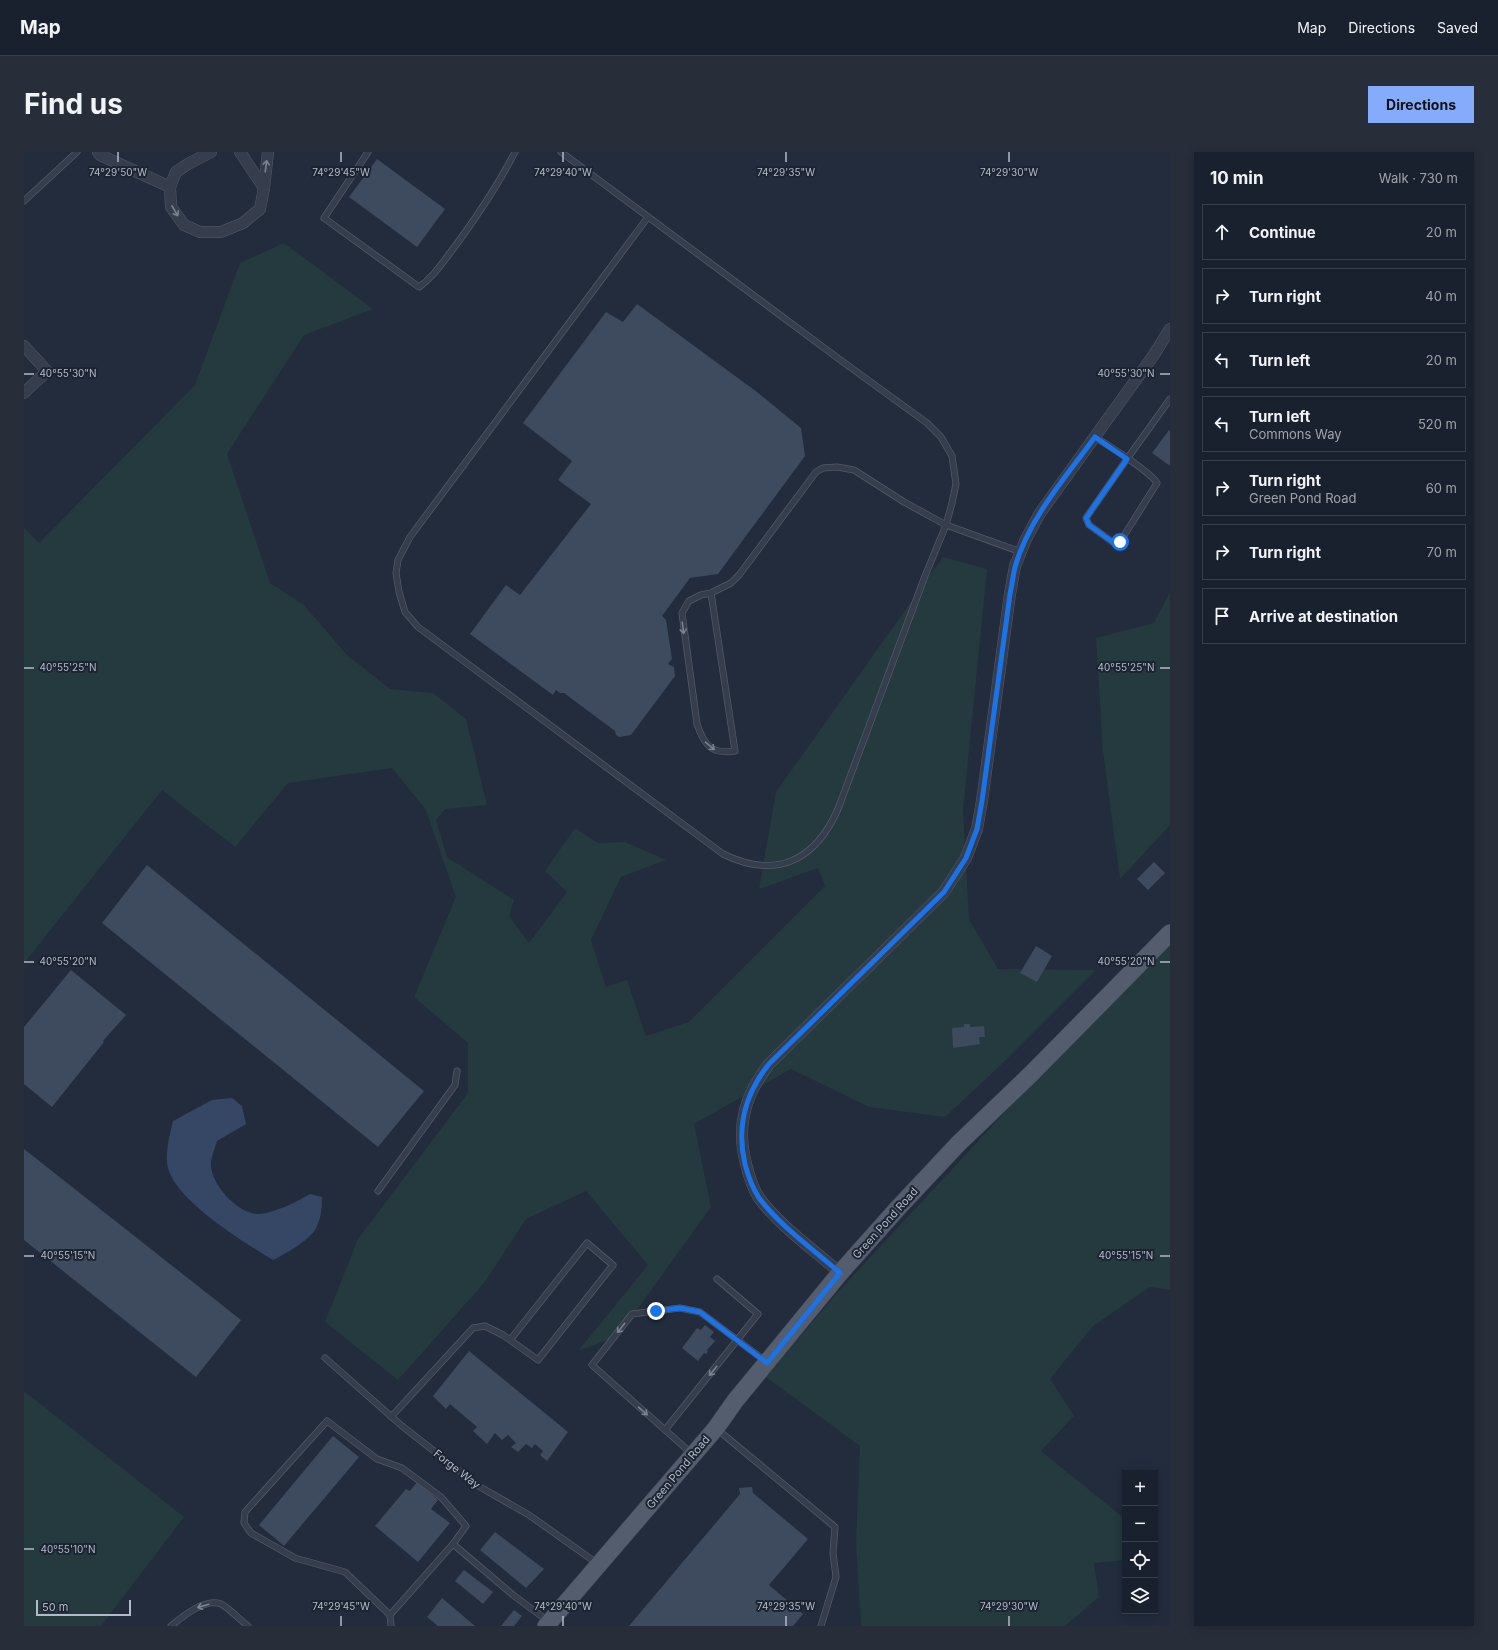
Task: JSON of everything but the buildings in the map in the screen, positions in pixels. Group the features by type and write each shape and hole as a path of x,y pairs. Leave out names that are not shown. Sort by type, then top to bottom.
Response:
{"main road":[{"name":"Green Pond Road","path":"550,1625 716,1428 840,1273 898,1208 958,1144 1031,1074 1170,934"}],"street":[{"path":"98,152 170,187"},
{"path":"210,152 176,172 170,187 171,207 184,225 200,232 221,232 243,223 260,209 268,152"},
{"path":"240,152 264,188"},
{"path":"840,1273 773,1214 758,1196 750,1180 742,1152 741,1124 746,1106 759,1077 769,1064 944,892 966,858 977,829 982,801 1015,566 1026,539 1040,513 1170,329"},
{"path":"24,346 47,371 24,393"}],"lane":[{"path":"24,201 77,152"},
{"path":"368,152 324,218 419,287 429,280 464,234 504,173 515,152"},
{"path":"561,152 927,423 941,437 952,456 956,484 946,525 925,576 832,822 816,843 805,854 782,863 764,866 749,864 723,854 418,627 405,612 399,592 396,574 398,560 410,537 648,217"},
{"path":"1095,437 1127,459 1154,478 1157,483 1120,542 1114,543 1089,525 1086,518 1127,459 1170,399"},
{"path":"711,593 735,751 727,752 714,750 709,747 701,736 693,693 682,613 689,600 711,593 731,583 739,575 816,472 823,468 837,467 854,470 904,502 946,525 1021,552"},
{"path":"378,1191 455,1086 457,1072"},
{"path":"391,1417 473,1328 485,1326 510,1340 538,1360 613,1265 587,1243 510,1340"},
{"path":"665,1430 758,1314 717,1279"},
{"path":"693,1454 592,1365 632,1314 680,1308 700,1312 767,1363"},
{"name":"Forge Way","path":"326,1358 391,1417 480,1487 529,1515 600,1565"},
{"path":"390,1615 453,1544 466,1526 441,1497 402,1468 377,1459 327,1421 245,1512 244,1523 251,1533 295,1558 345,1572 390,1615 391,1626"},
{"path":"716,1428 835,1527 833,1553 836,1577 821,1626"},
{"path":"453,1544 550,1625"},
{"path":"172,1626 183,1616 199,1606 221,1604 248,1626"}],"green space":[{"path":"284,243 373,309 304,335 227,454 270,583 304,605 347,655 390,689 433,693 466,719 487,805 445,809 436,820 447,857 514,900 509,916 529,943 567,892 545,871 575,828 598,843 625,842 666,860 621,877 591,940 606,987 627,980 646,1036 689,1022 825,886 818,868 759,889 776,792 943,557 987,569 963,811 969,919 998,969 1096,970 1004,1062 945,1117 869,1107 791,1069 694,1124 711,1207 618,1336 578,1351 648,1265 586,1191 526,1219 485,1282 398,1380 325,1322 358,1239 468,1093 468,1043 414,997 456,897 426,810 392,768 288,783 235,847 162,790 24,963 24,528 39,543 195,385 240,263"},
{"path":"1170,592 1170,825 1120,879 1103,752 1096,638 1154,623"},
{"path":"1170,945 1170,1290 1150,1287 1093,1326 1050,1379 1074,1416 1041,1451 1122,1516 1122,1560 1094,1563 1099,1597 1065,1626 861,1626 856,1541 860,1446 766,1377 837,1293 1045,1069"},
{"path":"24,1391 184,1517 101,1626 24,1626"}],"water":[{"path":"232,1098 242,1106 246,1124 217,1141 211,1162 215,1179 226,1196 242,1209 251,1213 259,1214 285,1207 310,1194 322,1197 320,1218 312,1234 296,1247 273,1260 228,1231 195,1205 181,1191 172,1177 167,1163 168,1147 173,1121 212,1100"}],"route":[{"path":"656,1311 680,1308 700,1312 767,1363 840,1273 773,1214 758,1196 750,1180 742,1152 741,1124 746,1106 759,1077 769,1064 944,892 966,858 977,829 982,801 1015,566 1026,539 1040,513 1095,437 1127,459 1086,518 1089,525 1114,543 1120,542"}]}
